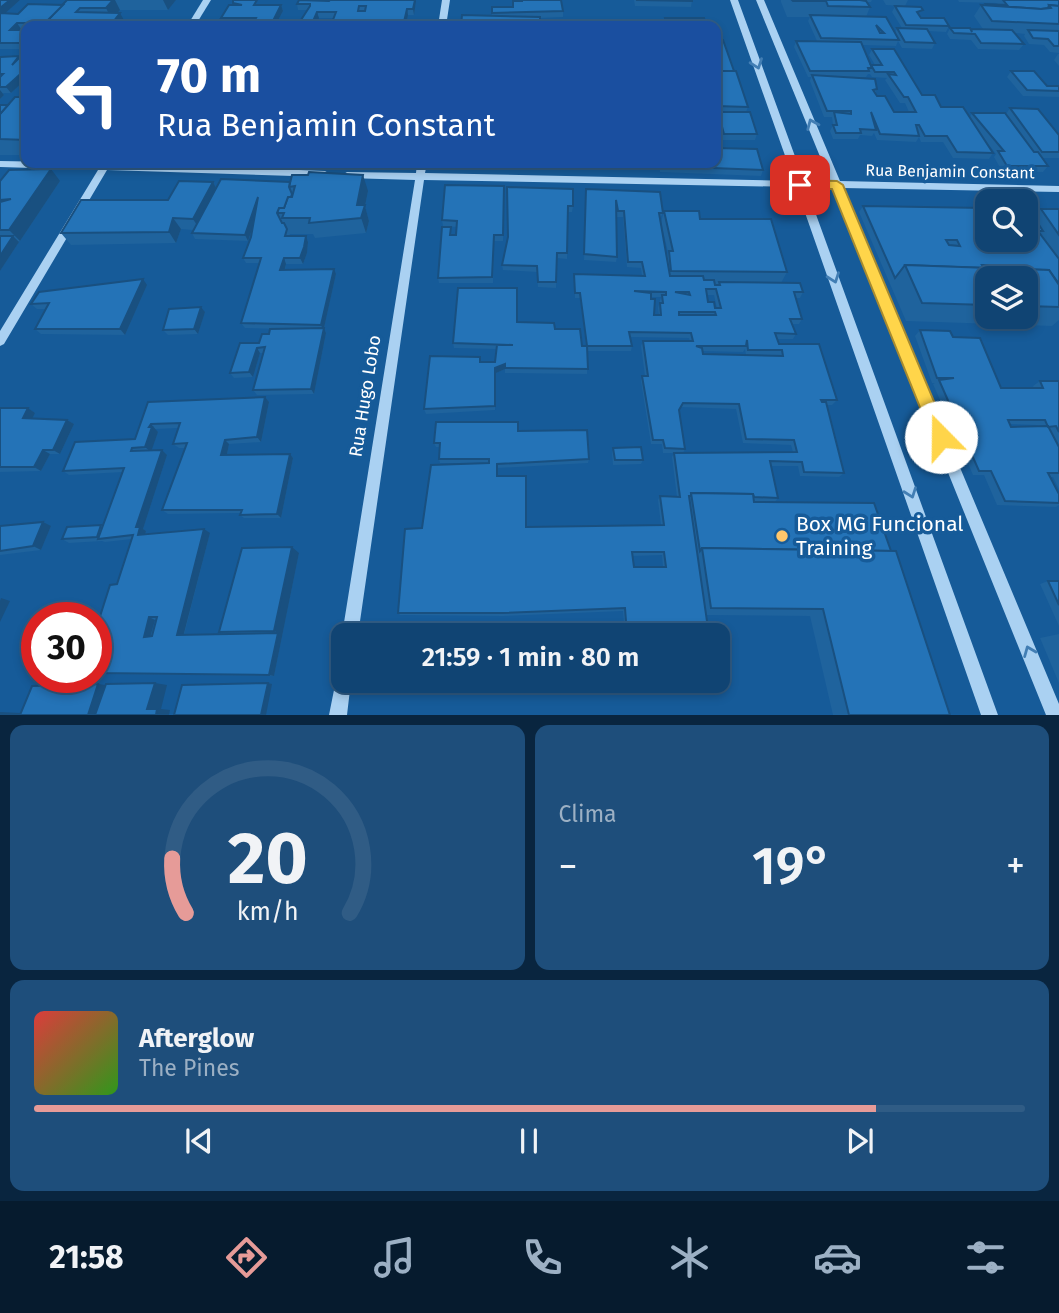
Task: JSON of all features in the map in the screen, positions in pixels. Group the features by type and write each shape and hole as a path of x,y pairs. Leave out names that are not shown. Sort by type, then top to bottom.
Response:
{"street":[{"path":"194,21 207,0"},
{"path":"443,21 446,0"},
{"path":"734,0 990,715"},
{"path":"760,0 1055,715"},
{"name":"Rua Benjamin Constant","path":"0,164 21,164"},
{"path":"0,341 103,168"},
{"name":"Rua Benjamin Constant","path":"184,168 420,177 1059,189"},
{"name":"Rua Hugo Lobo","path":"352,623 421,168"},
{"path":"338,715 341,693"}],"building":[{"path":"0,0 10,0 0,8"},
{"path":"67,0 113,0 106,8 80,8 76,12 120,13 114,21 47,21"},
{"path":"233,0 257,0 254,5 281,5 273,21 221,18 229,5 242,5 233,3"},
{"path":"299,0 415,0 413,9 407,9 404,21 333,21 336,12 317,12 313,21 300,21 310,4 297,4","holes":["359,6 366,6 365,11 358,11"]},
{"path":"561,0 563,11 492,13 492,7 513,7 513,1"},
{"path":"792,0 860,0 866,1 870,7 828,6 826,1"},
{"path":"1003,0 1059,0 1059,6 1049,5 1048,8 1041,9 986,4 1007,5"},
{"path":"28,4 63,5 47,21 17,23 10,30 21,30 21,43 0,43 0,13 18,14"},
{"path":"981,5 1041,9 1051,8 1049,5 1059,6 1059,24 992,21"},
{"path":"895,6 921,7 923,10 917,12 921,18 944,18 949,26 906,25"},
{"path":"462,15 540,17 540,21 461,21"},
{"path":"810,15 886,17 899,40 821,38"},
{"path":"665,18 704,18 705,21 666,21"},
{"path":"897,28 927,29 935,43 905,42"},
{"path":"950,28 970,28 972,32 971,29 1012,30 1024,44 981,43 975,34 954,33"},
{"path":"1028,30 1059,31 1059,46 1054,46 1048,39 1033,38"},
{"path":"721,40 723,40 734,71 721,71"},
{"path":"796,41 861,42 872,68 868,68 869,71 810,71"},
{"path":"872,49 894,49 922,95 935,95 941,107 963,107 993,153 957,152 947,136 925,136 919,125 916,125 919,136 880,134 871,112 876,130 860,129 861,133 836,133 833,125 837,125 834,112 851,114 851,111 827,111 812,75 875,79 877,89 873,90 877,96 885,96 894,112 916,112 908,97 904,97 888,74 896,75 894,72 875,72 871,65 882,65"},
{"path":"19,56 12,65 21,56 21,74 6,87 0,87 0,77 3,74 0,74 0,57"},
{"path":"721,71 736,71 748,107 721,106"},
{"path":"1011,71 1034,71 1047,86 1059,86 1059,91 1027,90"},
{"path":"15,97 21,97 21,140 0,139 0,114"},
{"path":"0,105 8,105 0,114"},
{"path":"1010,108 1038,109 1059,135 1059,152 1042,152"},
{"path":"721,112 750,112 757,134 724,134"},
{"path":"972,113 1005,113 1048,166 1007,166 998,151 1004,151"},
{"path":"721,148 757,149 763,170 712,168 721,168"},
{"path":"51,169 9,230 0,230 0,202 11,199 0,200 0,181 9,170"},
{"path":"309,172 363,175 357,205 365,205 361,218 309,223 310,218 282,218 284,213 277,213 279,208 284,208 288,197 292,197 295,186 289,187 292,175 308,175"},
{"path":"221,179 290,182 291,197 288,197 284,208 279,208 277,213 287,229 285,236 306,236 300,258 284,258 280,270 334,269 321,325 241,323 261,258 243,258 251,237 258,197 245,235 192,233"},
{"path":"179,181 213,182 193,219 173,218 169,232 61,233 81,200 168,200"},
{"path":"445,185 504,186 503,235 494,235 492,277 438,278 442,227 451,227 450,235 456,235 457,221 442,220"},
{"path":"507,187 573,189 573,206 568,206 567,253 557,253 556,282 538,282 537,266 502,265 508,237"},
{"path":"586,189 660,192 663,213 659,213 670,276 703,276 704,280 714,280 715,285 720,285 719,282 800,283 803,292 794,292 802,319 790,319 796,334 775,333 779,344 819,344 837,400 821,400 826,402 844,473 804,472 802,462 770,461 778,498 754,497 753,494 691,493 689,496 707,623 626,623 625,608 502,613 398,613 405,529 422,528 431,465 489,463 489,459 439,459 440,443 434,443 436,422 518,422 518,431 587,430 589,459 497,464 497,476 526,476 526,527 664,525 660,496 680,497 674,453 797,452 794,440 746,439 739,404 683,403 679,410 685,449 665,448 663,440 653,440 642,376 648,376 643,341 693,341 691,333 629,332 632,346 587,346 580,293 575,293 574,274 645,276 642,262 628,262 624,211 618,211 616,200 617,257 584,254","holes":["706,289 716,289 721,308 715,308 714,302 708,302","634,291 666,292 666,295 662,295 663,303 660,303 661,315 654,315 655,299 651,299 651,293","679,312 715,312 716,315 679,315","747,340 748,350 782,350 783,356 703,354 702,348 696,346 746,346","632,552 664,552 666,567 634,567"]},
{"path":"863,206 975,208 975,252 1038,252 1038,231 1059,259 1059,284 1049,270 1038,270 1038,266 982,265 975,268 905,265 895,278","holes":["946,240 957,240 960,246 949,245"]},
{"path":"1041,209 1059,209 1059,235"},
{"path":"664,211 699,211 700,219 771,219 787,272 671,271 669,251 673,251"},
{"path":"0,236 13,236 0,256"},
{"path":"905,265 975,267 975,305 922,303"},
{"path":"1038,270 1049,270 1059,285 1059,307 1038,306"},
{"path":"143,279 120,329 35,329 49,303 31,304 39,292"},
{"path":"458,288 517,288 517,322 554,323 555,329 580,329 582,346 587,346 588,369 505,368 505,364 495,368 495,406 424,409 430,356 480,357 480,362 495,362 497,345 513,345 453,343"},
{"path":"201,307 194,329 163,330 169,309"},
{"path":"324,328 311,389 253,390 265,347 257,348 249,372 230,373 240,343 259,343 262,334 269,334 270,329"},
{"path":"920,330 950,331 953,337 980,338 1001,388 1043,388 1040,381 1059,381 1059,432 1056,426 1048,427 1059,447 1059,473 1048,473 1059,494 1059,503 1005,501 991,471 979,471 939,380 954,378 937,378","holes":["1008,420 1045,420 1048,426 1011,427"]},
{"path":"265,397 257,437 225,440 221,455 290,454 277,514 240,515 242,510 162,510 187,443 173,444 180,423 151,424 145,447 132,448 131,451 162,450 136,527 140,527 138,535 204,529 177,635 278,633 269,675 112,673 112,602 105,602 110,585 117,584 133,535 98,539 124,468 63,471 75,442 135,439 148,402","holes":["149,617 157,617 152,636 144,637"]},
{"path":"0,408 28,408 23,418 67,420 53,450 43,450 34,467 0,467"},
{"path":"641,447 643,460 615,460 613,448"},
{"name":"Box MG Funcional Training","path":"691,493 753,494 754,502 874,503 891,551 702,548 700,551"},
{"path":"43,522 33,546 0,551 0,526"},
{"path":"101,525 97,537 62,539 67,527"},
{"path":"292,547 274,631 219,632 242,548"},
{"path":"702,548 896,551 950,715 849,715 823,609 711,608"},
{"path":"1048,581 1059,581 1059,605"},
{"path":"155,683 147,709 157,709 156,715 95,715 103,693 112,693 112,684"},
{"path":"268,683 261,715 174,715 182,685"},
{"path":"29,693 95,693 88,715 20,715"}],"place":[{"name":"Box MG Funcional Training","path":"782,536"}],"route":[{"path":"800,185 837,185 941,437"}]}
